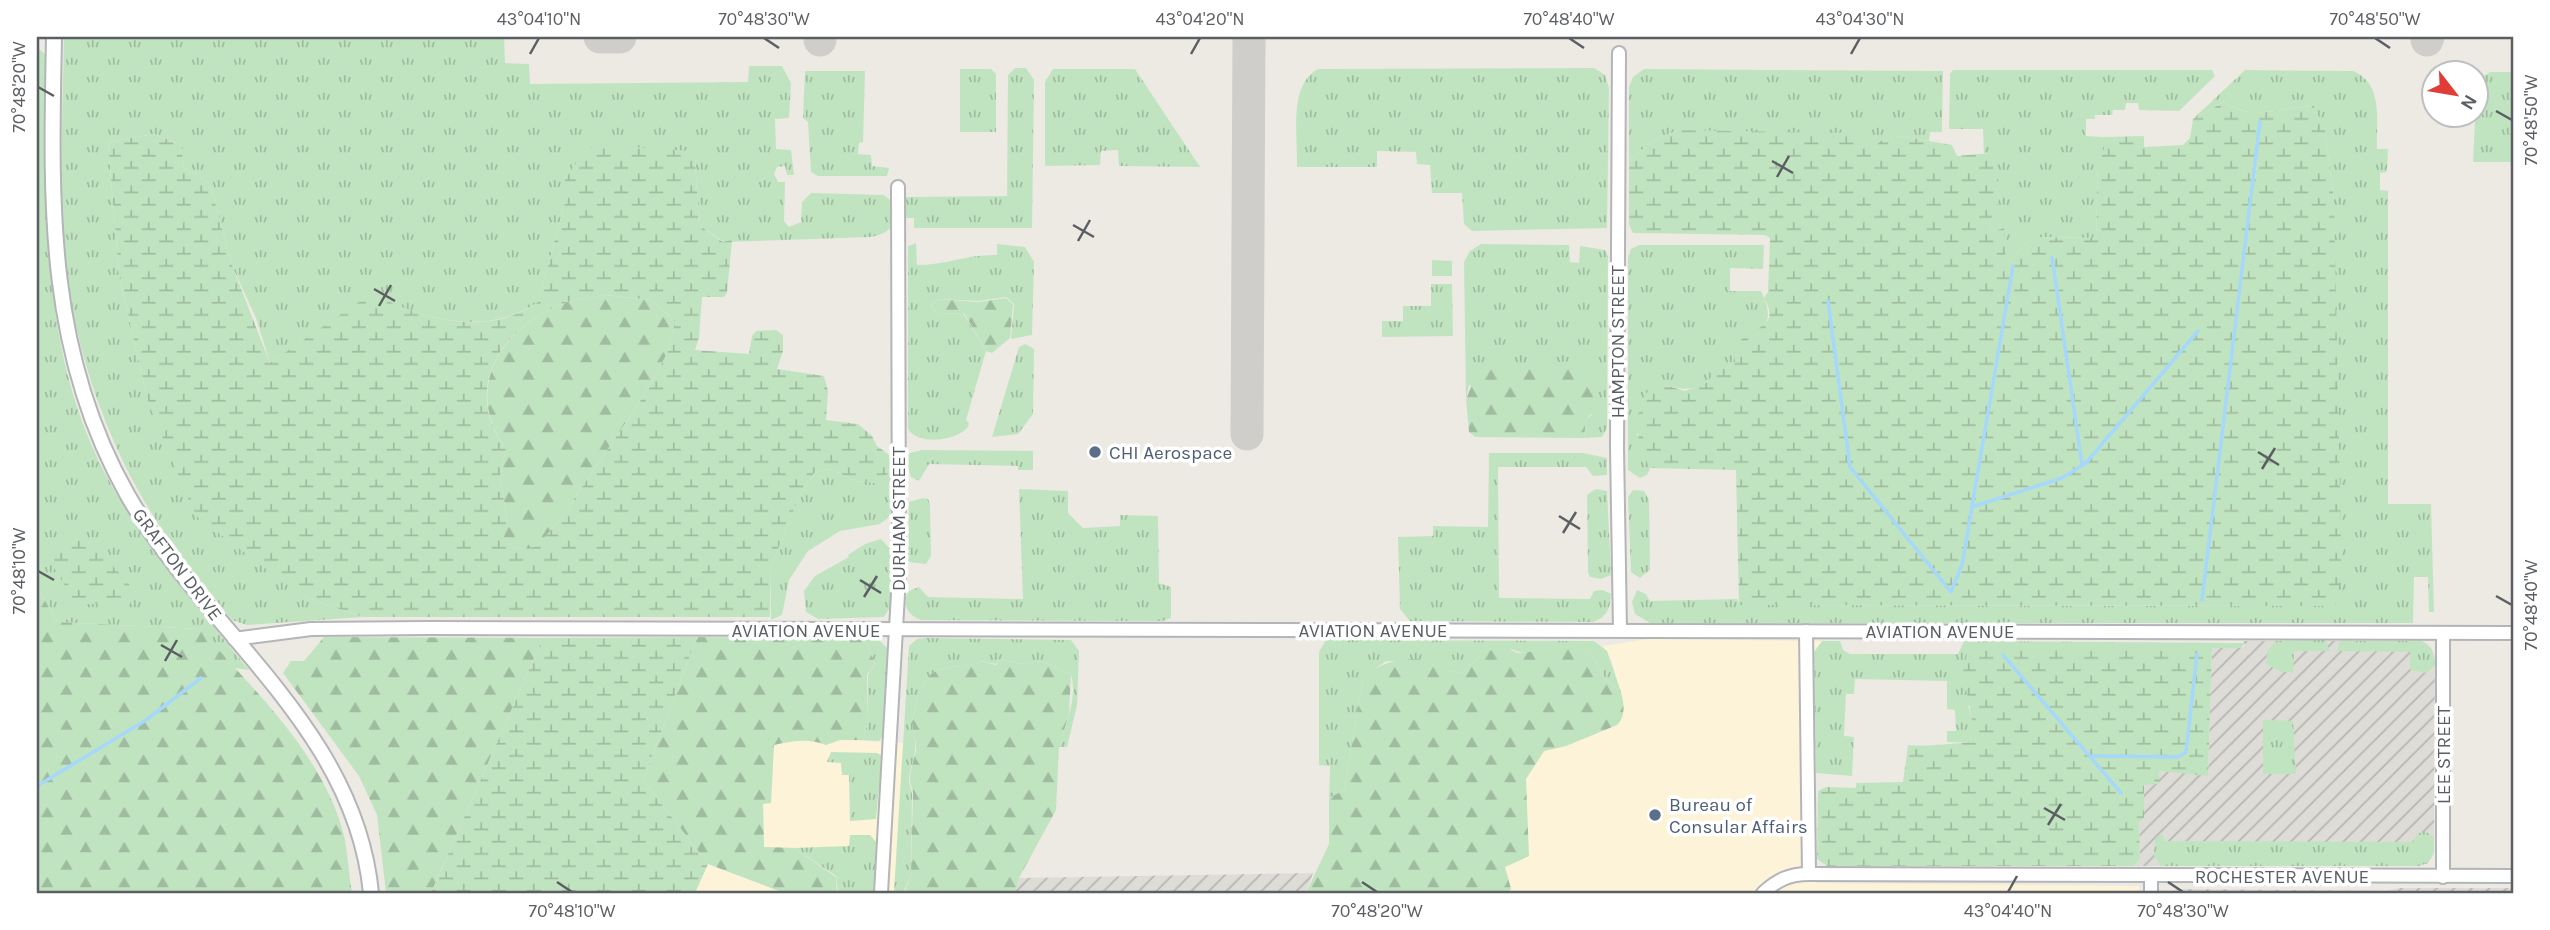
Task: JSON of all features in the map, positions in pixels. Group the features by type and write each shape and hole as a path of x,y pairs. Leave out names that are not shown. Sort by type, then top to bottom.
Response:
{"street":[{"name":"GRAFTON DRIVE","path":"54,37 52,148 56,271 67,337 81,390 102,444 128,495 175,567 334,769 364,842 371,893"},
{"name":"HAMPTON STREET","path":"1619,53 1617,447 1620,630"},
{"name":"DURHAM STREET","path":"881,893 897,630 898,187"},
{"name":"AVIATION AVENUE","path":"234,639 311,629 2513,633"},
{"path":"1806,631 1809,874"},
{"name":"LEE STREET","path":"2443,633 2443,877"},
{"name":"ROCHESTER AVENUE","path":"1763,893 1778,880 1793,874 2513,876"},
{"path":"2151,876 2151,893"}],"shaded area":[{"path":"1649,639 1822,641 1814,652 1815,883 2139,886 2139,893 1507,893 1511,889 1505,867 1528,856 1526,779 1544,751 1566,746 1617,725 1623,702 1612,662 1603,646"},
{"path":"2243,641 2422,641 2429,645 2435,656 2434,853 2427,864 2134,866 2140,859 2139,821 2144,818 2144,784 2158,771 2208,775 2212,647 2241,648 2245,646"},
{"path":"797,740 814,740 826,745 840,740 903,743 894,893 837,893 836,877 805,854 794,848 764,847 763,803 771,803 774,745"},
{"path":"708,864 777,890 784,893 695,893"},
{"path":"1313,873 1306,893 1015,893 1019,878"},
{"path":"2398,888 2513,888 2513,893 2168,893 2177,889 2387,891"}],"green space":[{"path":"64,37 504,37 505,63 529,64 530,84 748,82 749,66 782,66 791,83 789,118 775,119 776,149 791,150 794,175 787,175 785,166 777,167 774,174 778,182 785,182 784,221 789,227 801,222 802,202 811,193 884,195 891,201 891,226 885,232 871,237 724,242 699,225 695,159 565,203 538,302 519,313 477,322 455,321 412,311 372,294 270,363 256,318 233,268 210,184 184,167 181,145 154,134 108,142 119,275 149,405 302,596 363,617 247,625 232,620 161,528 130,475 94,391 77,332 63,237 61,170"},
{"path":"37,47 46,55 47,221 51,276 58,330 70,384 88,436 127,511 176,581 249,670 234,668 199,629 57,622 37,587"},
{"path":"1015,68 1026,68 1034,80 1032,228 914,228 914,218 905,218 906,197 1007,196 1008,75"},
{"path":"1594,68 1605,75 1609,88 1607,228 1472,231 1464,224 1462,193 1432,193 1430,165 1417,164 1416,152 1377,151 1377,167 1297,167 1298,99 1309,76 1318,69"},
{"path":"960,69 991,69 996,74 996,132 960,132"},
{"path":"1053,69 1135,69 1200,167 1119,166 1118,150 1101,151 1100,165 1045,166 1045,82"},
{"path":"1644,69 1943,71 1942,132 1930,132 1929,141 1899,136 1876,147 1678,130 1651,142 1629,161 1629,87 1633,77"},
{"path":"1953,70 2212,70 2215,76 2179,111 2139,110 2138,103 2126,103 2125,110 2113,110 2112,115 2095,115 2095,119 2086,119 2086,136 2104,137 2104,153 2098,159 2096,238 2034,237 2005,264 2004,229 1994,231 1989,223 1998,203 1999,188 1991,153 1984,153 1983,129 1949,129 1950,74"},
{"path":"2245,70 2353,71 2363,77 2374,94 2377,149 2388,149 2387,172 2380,173 2380,190 2388,191 2388,504 2431,504 2434,612 2429,612 2428,577 2414,577 2413,623 1650,623 1635,614 1632,602 1637,590 1646,594 1650,601 1737,599 1740,605 2335,606 2334,200 2325,132 2314,106 2257,112 2235,108 2224,102 2193,119"},
{"path":"805,71 865,71 863,142 859,143 858,154 871,155 872,166 889,168 887,176 818,176 811,172 808,122 803,118"},
{"path":"2490,72 2513,72 2513,162 2473,162 2475,130 2490,130"},
{"path":"2224,102 2235,108 2257,112 2314,106 2325,131 2334,200 2341,541 2341,572 2335,606 1739,605 1736,470 1650,468 1639,440 1637,422 1646,393 1665,385 1685,391 1708,382 1715,369 1726,368 1735,362 1739,342 1768,321 1768,308 1764,298 1768,292 1770,238 1765,235 1633,233 1629,225 1629,161 1651,142 1678,130 1857,133 1870,139 1876,147 1880,141 1899,136 1952,145 1957,156 1991,153 2000,194 1989,223 1994,231 2004,228 2006,263 2034,237 2096,238 2098,159 2104,153 2104,137 2144,136 2144,147 2183,145 2190,138 2193,119"},
{"path":"154,134 181,145 184,167 210,184 233,268 270,363 372,293 412,311 455,321 498,320 519,313 538,302 565,203 560,191 584,154 596,144 689,151 695,159 699,225 723,242 732,240 727,293 724,297 702,297 699,338 695,350 749,354 752,336 756,331 776,330 783,335 783,351 777,369 824,376 828,391 826,420 858,424 872,436 877,446 891,456 892,470 878,483 856,481 830,469 814,473 800,495 771,566 770,617 363,617 302,596 195,515 149,405 119,275 108,142","holes":["604,295 652,300 675,322 667,354 641,400 557,524 535,547 514,549 504,538 507,518 500,477 506,449 493,427 487,405 488,384 494,364 505,345 520,329 562,304"]},
{"path":"916,243 917,265 997,255 997,244 1025,247 1034,262 1032,335 1011,339 1014,304 1006,297 978,301 938,299 931,306 938,314 963,313 986,351 966,420 968,427 955,436 938,440 920,438 908,429 908,246"},
{"path":"1481,244 1569,245 1570,262 1579,263 1580,246 1605,250 1608,256 1607,428 1602,437 1584,438 1586,419 1592,415 1469,385 1466,400 1464,262 1470,251"},
{"path":"1639,245 1764,245 1763,269 1730,268 1730,291 1761,291 1768,318 1765,325 1745,340 1735,362 1710,381 1686,389 1665,385 1637,434 1650,468 1647,475 1640,478 1628,470 1628,258 1631,249"},
{"path":"1432,260 1452,261 1452,276 1432,276"},
{"path":"1431,284 1452,284 1453,336 1382,337 1382,321 1403,321 1403,306 1431,306"},
{"path":"604,295 652,300 675,322 667,354 641,400 557,524 535,548 514,549 503,538 507,518 500,477 506,449 493,427 488,405 488,384 494,364 505,345 540,315 567,302"},
{"path":"1006,298 1013,304 1010,338 992,353 986,351 964,313 938,314 931,306 938,299 978,302"},
{"path":"1025,344 1034,349 1033,414 1018,434 992,437 1019,347"},
{"path":"1573,361 1596,379 1596,409 1586,419 1584,438 1475,437 1469,432 1466,400 1476,372 1490,367"},
{"path":"922,450 1033,451 1033,470 1018,470 1018,466 929,464 919,481 911,477 906,462 910,453"},
{"path":"1489,453 1583,453 1607,458 1607,475 1593,476 1586,467 1498,467 1499,598 1590,599 1594,591 1603,590 1611,594 1609,608 1602,618 1593,622 1410,621 1400,609 1398,537 1433,536 1433,526 1488,527"},
{"path":"830,469 856,481 878,483 892,470 892,508 888,518 880,524 840,531 808,551 789,580 782,615 771,620 771,566 800,495 814,473"},
{"path":"1019,489 1068,491 1068,513 1083,528 1120,526 1120,515 1158,516 1159,583 1171,587 1171,618 1163,621 921,620 913,616 907,609 905,600 909,591 919,587 928,597 1023,599"},
{"path":"1596,489 1607,491 1611,575 1601,579 1590,577 1588,572 1587,495"},
{"path":"1633,490 1644,491 1649,500 1650,570 1640,578 1631,572 1628,497"},
{"path":"928,499 930,504 931,556 926,564 908,562 909,502"},
{"path":"87,537 129,584 131,604 76,604 47,556"},
{"path":"881,539 893,552 892,604 884,617 818,619 806,612 804,591 815,576 849,557 848,555 865,544"},
{"path":"37,587 57,622 200,629 286,726 322,780 336,809 345,840 352,893 37,893"},
{"path":"324,637 543,638 431,893 386,893 377,815 359,776 283,673 291,661 304,661"},
{"path":"697,637 861,639 868,645 875,664 867,675 868,721 863,740 840,740 826,745 794,741 774,745 771,803 763,804 764,847 794,848 836,877 837,893 784,893 708,864 643,780"},
{"path":"697,637 643,780 708,864 695,893 431,893 543,638"},
{"path":"861,639 878,639 889,650 884,735 879,741 863,740 868,721 868,675 875,664 868,645"},
{"path":"917,639 1071,640 1079,651 1077,705 1067,747 1059,747 1072,702 1071,675 1042,661 1020,664 1000,659 996,664 981,661 948,667 929,676 920,691 912,722 915,747 909,776 912,792 911,875 903,893 894,893 909,646"},
{"path":"1326,640 1594,641 1607,651 1621,692 1606,680 1590,651 1526,653 1512,649 1481,655 1462,673 1446,671 1439,662 1386,661 1363,678 1344,790 1329,798 1330,766 1319,765 1319,652"},
{"path":"2325,640 2330,651 2294,651 2293,672 2281,672 2266,664 2267,651 2276,641"},
{"path":"1822,641 1840,641 1843,650 1850,654 1958,654 1964,641 2245,643 2241,648 2185,648 1968,706 1975,726 1976,743 1947,742 1947,731 1956,731 1955,710 1947,709 1947,681 1855,679 1854,694 1846,694 1844,736 1854,737 1852,776 1816,773 1814,652"},
{"path":"2340,641 2422,641 2432,649 2435,665 2427,673 2410,670 2410,652 2337,651"},
{"path":"1503,645 1517,653 1573,648 1590,651 1606,680 1621,692 1623,705 1622,718 1617,725 1566,746 1544,751 1526,779 1529,856 1505,867 1511,889 1507,893 1306,893 1329,844 1329,798 1344,790 1363,678 1380,666 1408,659 1439,661 1447,671 1462,673 1481,655"},
{"path":"2212,647 2208,776 2159,771 2159,784 2144,785 2144,818 2139,822 2140,859 2134,866 1827,866 1817,859 1818,791 1826,787 1856,788 1856,783 1903,782 1908,745 1976,742 1963,672 1968,650"},
{"path":"1000,659 1020,664 1042,661 1071,675 1069,714 1059,747 1056,810 1019,878 1015,893 904,893 911,875 913,792 910,775 916,750 912,722 920,691 929,676 941,669 981,661 996,665"},
{"path":"2263,720 2293,721 2296,774 2263,774"},
{"path":"831,752 877,753 882,756 876,819 850,821 849,775 842,775 841,763 827,762"},
{"path":"2425,831 2434,838 2433,852 2428,862 2419,866 2161,866 2154,856 2155,839 2163,833 2164,841 2413,842 2417,834"},
{"path":"850,835 870,835 876,842 874,893 838,893 836,876 794,848 849,846"}],"waterway":[{"path":"2202,600 2260,121"},
{"path":"2052,257 2082,465"},
{"path":"1828,301 1850,467 1951,592 1962,565 2013,266"},
{"path":"1972,507 2062,478 2086,463 2198,331"},
{"path":"2090,756 2178,757 2186,752 2197,654"},
{"path":"2003,655 2121,793"},
{"path":"37,786 146,720 201,678"}],"taxiway":[{"path":"600,37 620,37"},
{"path":"1247,434 1249,37"},
{"path":"2427,37 2427,40 2428,37"}],"place":[{"name":"CHI Aerospace","path":"1095,452"},
{"name":"Bureau of Consular Affairs","path":"1655,815"}]}
